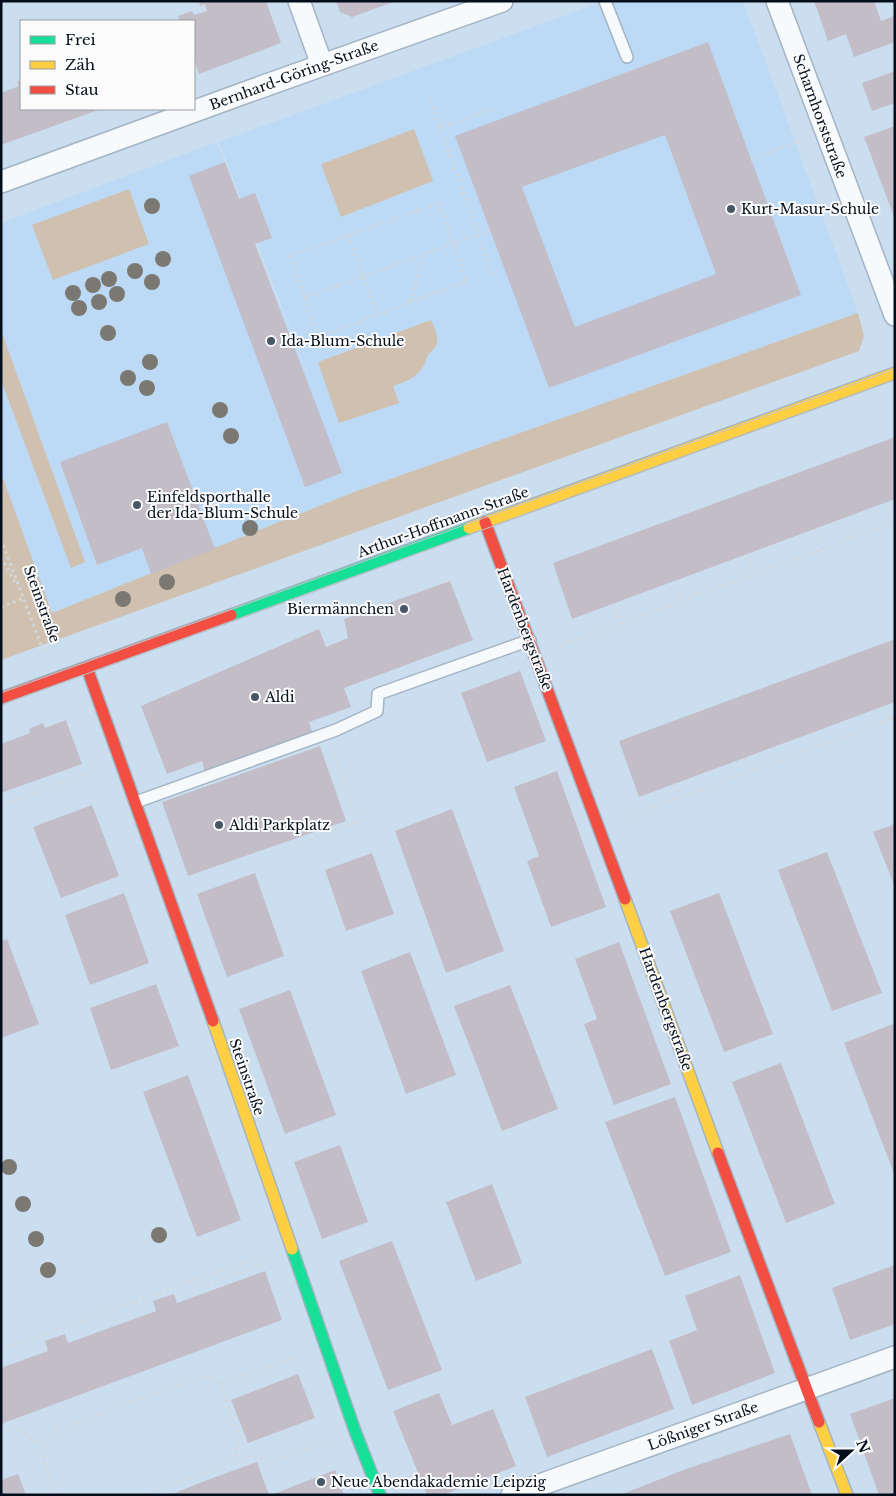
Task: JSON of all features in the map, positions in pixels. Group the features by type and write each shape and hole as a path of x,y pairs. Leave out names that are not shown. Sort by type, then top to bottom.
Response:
{"street":[{"path":"299,1 322,65"},
{"name":"Bernhard-Göring-Straße","path":"1,182 502,1"},
{"name":"Scharnhorststraße","path":"777,1 895,315"},
{"name":"Arthur-Hoffmann-Straße","path":"1,698 895,373"},
{"name":"Hardenbergstraße","path":"485,522 847,1495"},
{"name":"Steinstraße","path":"87,668 136,802 355,1431 380,1495"},
{"name":"Lößniger Straße","path":"512,1495 895,1357"}],"lane":[{"path":"605,1 627,58"},
{"path":"136,802 326,733 377,711 378,694 530,640"}],"path":[{"path":"431,100 492,275"},
{"path":"441,128 495,108"},
{"path":"751,160 796,142"},
{"path":"439,203 453,243 466,280 319,338 290,256 439,203"},
{"path":"305,298 490,230"},
{"path":"348,235 378,315"},
{"path":"410,302 424,254"},
{"path":"535,655 893,523 885,503"},
{"path":"814,529 822,549"},
{"name":"Steinstraße","path":"1,539 54,680"},
{"path":"747,554 754,574"},
{"path":"1,557 24,599 1,607"},
{"path":"678,580 684,600"},
{"path":"612,604 619,624"},
{"path":"883,706 889,720"},
{"path":"599,827 895,718"},
{"path":"814,732 820,746"},
{"path":"296,844 358,820 326,733"},
{"path":"744,758 749,772"},
{"path":"1,806 121,761"},
{"path":"675,784 680,797"},
{"path":"1,1350 262,1256"},
{"path":"190,1282 201,1287 264,1264"},
{"path":"221,1384 326,1346"},
{"path":"41,1444 56,1430 194,1379 211,1377 221,1384 240,1438 235,1455 221,1466 145,1495"},
{"path":"1,1432 15,1427 41,1444 46,1467 57,1495"},
{"path":"235,1455 273,1460 311,1447"}],"shaded area":[{"path":"604,1 743,1 858,313 354,492 51,614 1,473 1,223 217,142 255,244 323,414 219,142"},
{"path":"414,129 433,181 341,217 321,164"},
{"path":"129,189 149,244 53,280 32,225"},
{"path":"858,313 864,336 859,351 1,660 1,473 52,613 354,492"},
{"path":"431,320 437,334 436,346 415,376 393,386 399,403 339,423 318,362"},
{"path":"1,330 85,562 71,568 1,380"}],"building":[{"path":"199,1 266,1 281,43 199,74 195,62 195,20 180,20 178,16 192,11 194,15 207,11 205,4 200,6"},
{"path":"336,1 396,1 352,17 340,12"},
{"path":"814,1 874,1 881,21 895,16 895,42 854,57 846,34 828,41"},
{"name":"Kurt-Masur-Schule","path":"708,42 801,295 549,388 455,136","holes":["665,135 716,274 575,327 522,187"]},
{"path":"895,71 895,103 872,111 862,83"},
{"path":"20,80 20,110 98,110 1,145 1,93 19,86 17,82"},
{"path":"895,126 895,219 864,137"},
{"name":"Ida-Blum-Schule","path":"225,162 239,199 255,193 272,238 255,244 342,473 305,487 189,176"},
{"name":"Einfeldsporthalle der Ida-Blum-Schule","path":"167,422 215,549 151,574 142,548 97,565 60,462"},
{"path":"895,437 895,499 572,619 553,563"},
{"name":"Aldi","path":"450,581 473,640 344,688 351,707 309,722 312,732 205,772 202,761 167,774 141,706 319,629 326,647 348,638 344,619"},
{"path":"895,639 895,702 639,797 619,741"},
{"path":"520,671 546,741 487,762 461,693"},
{"path":"66,720 82,764 1,793 1,744 30,733 29,729 43,723 45,728"},
{"path":"320,746 346,821 188,876 162,802"},
{"path":"557,771 606,907 551,927 527,861 539,856 514,787"},
{"path":"92,805 119,876 61,898 33,827"},
{"path":"452,809 504,951 446,973 395,831"},
{"path":"895,824 895,887 873,832"},
{"path":"827,852 882,993 832,1011 778,870"},
{"path":"372,853 394,914 346,931 325,870"},
{"path":"255,873 284,956 227,977 197,894"},
{"path":"124,893 149,963 90,985 65,915"},
{"path":"719,893 773,1034 724,1052 670,911"},
{"path":"7,939 39,1024 1,1038 1,941"},
{"path":"619,942 671,1084 614,1105 584,1024 597,1019 575,959"},
{"path":"410,952 456,1075 406,1094 361,971"},
{"path":"156,984 179,1046 111,1070 90,1008"},
{"path":"510,985 558,1109 502,1131 454,1006"},
{"path":"290,990 336,1115 285,1134 239,1009"},
{"path":"893,1024 895,1029 895,1176 844,1043"},
{"path":"781,1063 835,1204 786,1223 732,1082"},
{"path":"188,1075 241,1220 197,1237 143,1092"},
{"path":"675,1097 731,1252 665,1276 605,1122"},
{"path":"340,1145 368,1222 322,1239 294,1162"},
{"path":"492,1184 522,1263 476,1281 446,1202"},
{"path":"392,1241 442,1370 388,1390 339,1261"},
{"path":"895,1265 895,1324 850,1340 832,1288"},
{"path":"265,1271 282,1320 1,1424 1,1368 48,1351 45,1341 65,1334 68,1343 156,1311 153,1301 174,1294 177,1303"},
{"path":"740,1275 775,1373 692,1405 669,1341 697,1330 685,1296"},
{"path":"652,1349 674,1409 547,1457 525,1397"},
{"path":"298,1374 315,1418 248,1443 231,1400"},
{"path":"439,1393 452,1425 493,1409 516,1466 443,1495 427,1495 393,1411"},
{"path":"895,1398 895,1495 879,1495 850,1414"},
{"path":"790,1434 812,1495 620,1495 686,1469"},
{"path":"257,1462 269,1495 170,1495 202,1482"},
{"name":"Neue Abendakademie Leipzig","path":"335,1470 344,1495 271,1495"},
{"path":"18,1474 26,1495 1,1495 1,1480"}],"tram line":[{"path":"1,693 895,369"},
{"path":"1,705 895,380"}],"traffic: fast":[{"path":"231,615 469,528"},
{"path":"292,1249 355,1431 380,1495"}],"traffic: slow":[{"path":"469,528 895,373"},
{"path":"625,899 718,1153"},
{"path":"213,1021 292,1249"},
{"path":"819,1422 847,1495"}],"traffic: jam":[{"path":"485,522 625,899"},
{"path":"1,698 231,615"},
{"path":"87,668 213,1021"},
{"path":"718,1153 819,1422"}],"place":[{"name":"Kurt-Masur-Schule","path":"731,209"},
{"name":"Ida-Blum-Schule","path":"271,341"},
{"name":"Einfeldsporthalle der Ida-Blum-Schule","path":"137,505"},
{"name":"Biermännchen","path":"404,609"},
{"name":"Aldi","path":"255,697"},
{"name":"Aldi Parkplatz","path":"219,825"},
{"name":"Neue Abendakademie Leipzig","path":"321,1482"}]}
